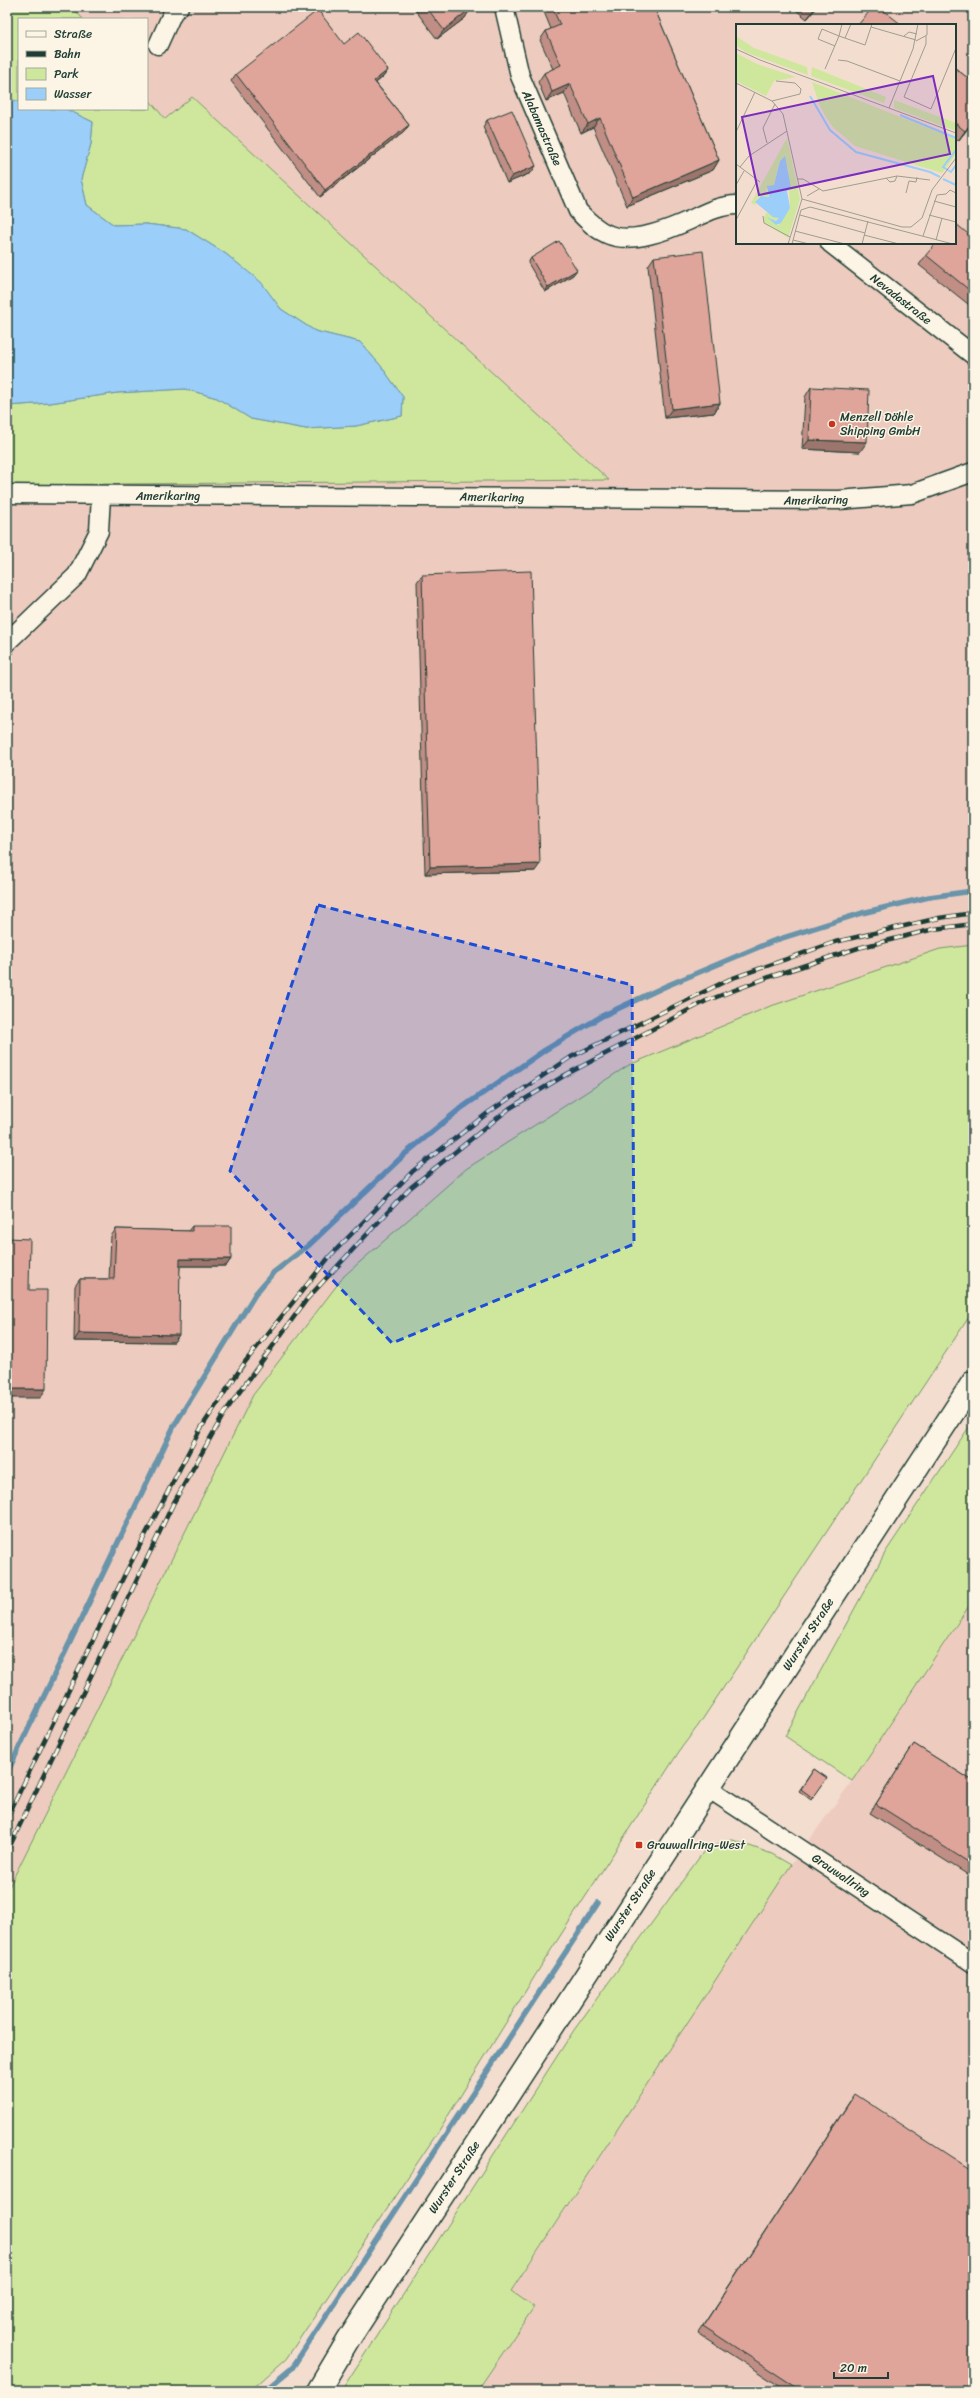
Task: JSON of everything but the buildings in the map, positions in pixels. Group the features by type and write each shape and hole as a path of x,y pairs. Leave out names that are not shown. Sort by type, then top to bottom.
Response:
{"main road":[{"name":"Wurster Straße","path":"318,2391 349,2339 973,1382"}],"street":[{"path":"158,45 172,12 179,7"},
{"name":"Alabamastraße","path":"504,7 520,76 578,211 590,224 607,235 627,238 676,226 714,209 736,205"},
{"name":"Nevadastraße","path":"831,244 973,355"},
{"name":"Amerikaring","path":"7,494 101,496 839,500 912,494 973,472"},
{"path":"7,642 77,575 99,532 101,496"},
{"name":"Grauwallring","path":"708,1788 973,1963"}],"highlighted area":[{"path":"318,905 632,985 634,1244 392,1343 230,1171"}],"shaded area":[{"path":"72,7 973,7 973,945 940,949 253,1396 7,1891 7,485 609,480 192,97 165,119 148,98 148,18 82,18"},
{"path":"973,1600 973,2391 477,2391 534,2307 511,2292 791,1865 852,1781"}],"green space":[{"path":"7,7 72,7 82,18 18,18 18,102 7,98"},
{"path":"192,97 609,480 7,485 7,406 50,403 117,393 185,389 217,398 251,419 306,429 356,426 402,416 403,397 381,366 360,342 315,331 281,309 260,282 226,254 186,229 146,224 114,225 87,205 81,179 91,144 93,122 68,110 148,110 148,98 165,119"},
{"path":"973,945 973,1311 698,1726 682,1747 551,1950 438,2132 286,2359 250,2391 7,2391 7,1891 253,1395 344,1276 466,1169 629,1065 768,1007 940,949"},
{"path":"973,1421 973,1600 852,1781 785,1736 885,1553"},
{"path":"730,1839 772,1854 791,1865 511,2291 534,2307 477,2391 341,2391 574,2030 704,1851"}],"water":[{"path":"7,98 18,102 18,110 68,110 93,122 91,144 81,179 87,205 114,225 146,224 186,229 226,254 261,282 281,309 315,331 360,342 381,366 403,397 402,416 356,426 306,429 251,419 217,398 185,389 117,393 50,403 7,406"}],"waterway":[{"path":"7,1773 174,1426 256,1293 273,1273 309,1245 406,1153 460,1109 545,1050 602,1016 666,986 773,941 862,913 929,897 973,891"},
{"path":"264,2391 292,2368 598,1903"}],"railway":[{"path":"7,1818 125,1574 201,1428 245,1362 330,1256 413,1171 489,1112 571,1057 730,979 835,942 939,918 973,913"},
{"path":"7,1852 173,1504 225,1412 307,1299 410,1188 510,1108 567,1074 706,1001 769,977 858,948 934,929 973,924"}],"place":[{"name":"Menzell Döhle Shipping GmbH","path":"832,424"},
{"name":"Grauwallring-West","path":"639,1845"}]}
